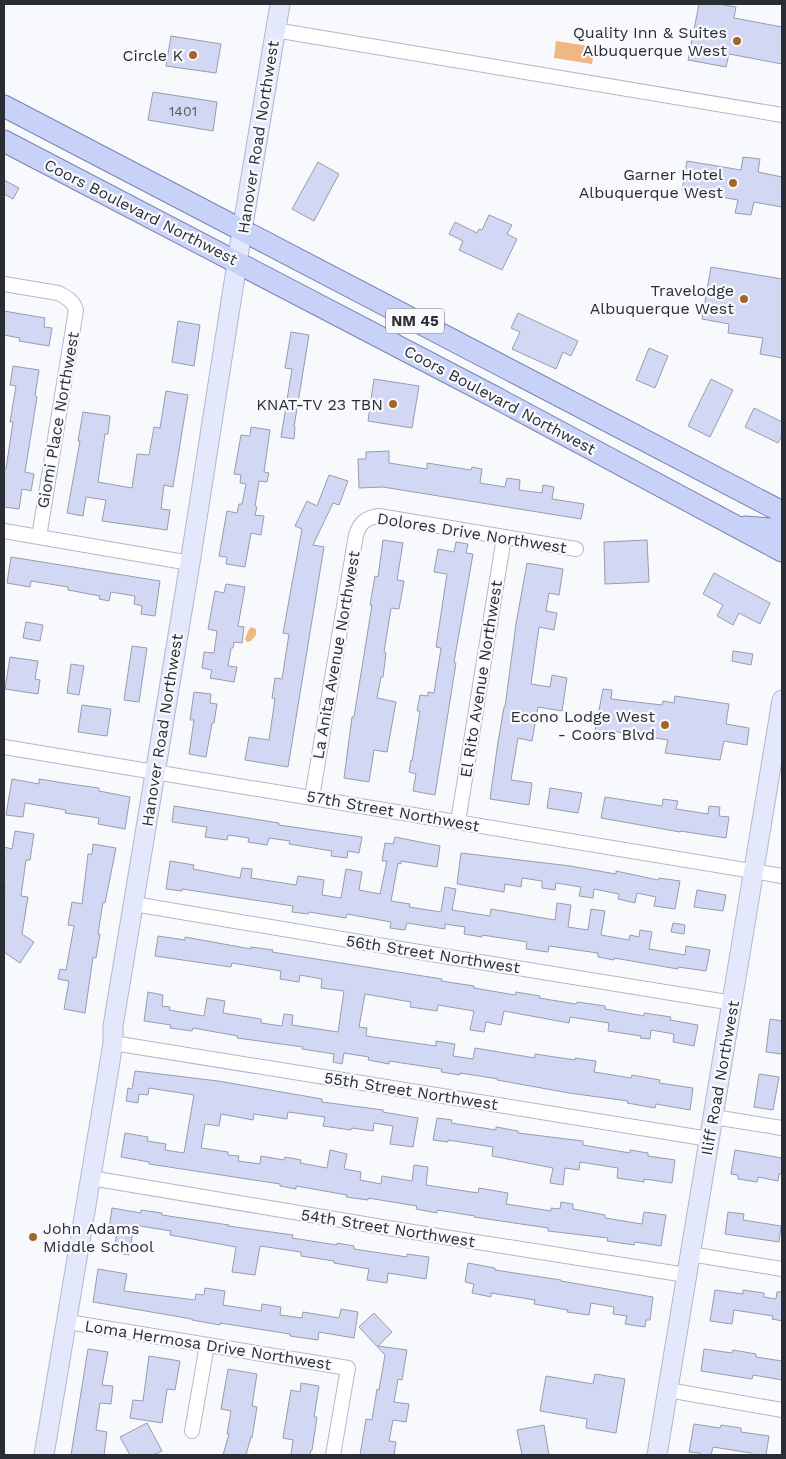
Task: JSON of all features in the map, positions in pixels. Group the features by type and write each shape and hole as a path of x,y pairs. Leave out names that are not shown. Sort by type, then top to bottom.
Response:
{"main road":[{"name":"Coors Boulevard Northwest","path":"4,106 782,512"},
{"path":"4,123 53,146 74,143"},
{"name":"Coors Boulevard Northwest","path":"4,141 238,262 737,526 782,552"},
{"path":"737,526 782,530"}],"street":[{"name":"Hanover Road Northwest","path":"44,1455 68,1322 113,1044 113,1026 280,4"},
{"path":"276,30 782,115"},
{"name":"Giomi Place Northwest","path":"4,284 58,293 66,296 74,303 76,310 38,537"},
{"name":"Dolores Drive Northwest","path":"368,518 379,516 576,549"},
{"name":"La Anita Avenue Northwest","path":"312,797 356,535 359,526 368,518"},
{"path":"4,531 190,563"},
{"name":"El Rito Avenue Northwest","path":"458,822 504,537"},
{"name":"Iliff Road Northwest","path":"657,1455 782,700"},
{"name":"57th Street Northwest","path":"4,747 782,876"},
{"name":"56th Street Northwest","path":"134,904 733,1002"},
{"name":"55th Street Northwest","path":"113,1044 709,1139"},
{"path":"714,1117 782,1128"},
{"name":"54th Street Northwest","path":"91,1178 394,1229 686,1275"},
{"path":"690,1254 782,1269"},
{"name":"Loma Hermosa Drive Northwest","path":"68,1322 348,1368 333,1455"},
{"path":"192,1431 207,1345"},
{"path":"668,1390 782,1410"}],"shaded area":[{"path":"556,41 595,47 592,64 554,58"},
{"path":"251,627 256,629 256,635 251,641 247,642 245,639"}],"building":[{"name":"Quality Inn & Suites Albuquerque West","path":"699,4 718,4 736,7 734,18 782,27 782,64 729,54 726,67 688,60"},
{"name":"Circle K","path":"171,36 221,44 216,73 166,66"},
{"path":"153,92 217,102 213,131 148,120"},
{"name":"Garner Hotel Albuquerque West","path":"743,157 760,159 758,172 782,177 782,207 754,202 751,215 735,213 738,200 682,190 687,161 741,170"},
{"path":"318,162 339,174 314,221 292,209"},
{"path":"4,180 19,188 13,199 4,194"},
{"path":"489,215 512,225 507,234 517,239 502,270 459,250 463,241 449,234 455,222 477,233 479,229 482,230"},
{"name":"Travelodge Albuquerque West","path":"711,267 782,279 782,358 760,354 763,338 728,333 729,324 702,319"},
{"path":"4,311 45,318 44,327 52,328 49,346 19,341 20,338 4,335"},
{"path":"518,313 578,341 571,356 563,352 556,369 512,349 520,332 511,328"},
{"path":"178,321 200,325 194,366 172,362"},
{"path":"291,332 309,335 294,427 294,439 281,437 292,369 285,368"},
{"path":"649,348 668,356 655,388 636,380"},
{"path":"13,366 39,370 35,396 37,397 25,472 34,474 31,491 22,489 19,509 4,507 4,469 6,469 13,422 10,422 16,386 10,385"},
{"name":"KNAT-TV 23 TBN","path":"374,379 419,386 412,428 368,421"},
{"path":"711,379 733,390 710,437 688,426"},
{"path":"166,391 188,395 173,487 164,485 161,509 170,510 167,530 102,521 106,500 86,497 83,516 67,513 80,441 78,441 83,412 110,416 108,434 105,434 98,482 132,488 137,454 149,455 154,427 160,428"},
{"path":"754,408 782,422 782,435 778,443 745,427"},
{"path":"251,427 270,430 264,472 269,473 267,482 259,481 255,515 264,516 261,535 251,533 245,567 226,564 227,557 219,556 227,511 237,513 239,504 242,504 246,484 240,483 241,475 234,474 241,435 250,436"},
{"path":"389,451 389,463 427,469 427,463 471,470 472,467 482,469 480,483 505,487 507,478 520,480 519,490 542,493 543,485 554,487 552,499 584,504 581,519 383,487 359,488 358,459 366,459 366,452"},
{"path":"329,475 348,481 339,505 333,503 313,545 324,547 288,767 245,760 249,737 269,740 275,699 272,698 275,678 282,679 289,634 283,633 302,529 295,526 307,501 317,506"},
{"path":"383,540 403,543 397,580 404,581 399,609 391,608 384,652 386,653 383,677 381,677 377,698 396,702 387,752 374,750 369,782 344,778 352,717 354,717 372,605 370,605 375,576 378,577"},
{"path":"647,540 649,582 605,584 604,542"},
{"path":"456,542 468,544 466,553 473,554 454,662 456,663 435,795 413,791 416,774 409,772 420,711 417,711 420,695 428,696 428,692 434,693 441,648 436,647 447,574 434,572 438,549 454,552"},
{"path":"11,557 160,581 155,616 141,614 142,606 134,604 135,596 111,592 109,601 99,599 100,596 68,590 68,587 31,581 30,587 7,583"},
{"path":"527,563 563,569 559,595 549,593 546,611 557,613 554,630 539,627 531,684 550,687 552,675 567,678 562,711 538,707 532,741 518,738 511,780 532,783 529,805 490,799"},
{"path":"714,573 770,603 760,624 739,613 733,625 717,616 723,605 703,594"},
{"path":"226,584 245,587 238,626 244,627 242,643 234,642 228,666 237,667 234,682 210,678 212,670 202,668 204,652 214,653 217,631 208,629 215,591 224,593"},
{"path":"26,622 43,625 40,641 23,638"},
{"path":"132,646 147,648 139,702 124,700"},
{"path":"733,651 753,654 751,665 732,661"},
{"path":"10,657 38,661 35,679 40,680 38,694 5,689"},
{"path":"71,664 84,666 79,695 67,693"},
{"name":"Econo Lodge West - Coors Blvd","path":"603,689 612,690 611,699 662,705 663,701 674,703 675,696 729,704 726,724 749,728 747,745 724,741 720,760 665,753 668,740 605,730 603,738 594,737"},
{"path":"194,692 211,694 210,703 217,704 206,757 189,754 194,720 190,720"},
{"path":"82,705 111,709 107,736 78,732"},
{"path":"12,779 39,784 39,779 99,788 99,791 130,797 125,829 98,824 99,818 65,813 66,810 25,803 23,817 6,815"},
{"path":"550,788 582,793 578,813 547,808"},
{"path":"605,797 662,806 663,799 678,801 676,809 708,814 709,806 720,807 719,816 729,817 726,838 601,818"},
{"path":"174,806 279,823 279,825 362,837 359,853 348,851 347,858 331,856 332,851 289,844 290,841 269,838 267,845 248,842 249,838 228,835 227,840 205,837 207,827 172,822"},
{"path":"15,831 34,834 30,860 26,860 21,896 28,897 22,934 34,942 20,963 4,952 4,847 12,849"},
{"path":"395,837 440,846 437,867 401,861 401,864 398,863 391,901 410,904 409,907 441,912 445,887 456,889 452,910 490,916 491,909 555,920 557,903 571,905 568,927 588,930 591,909 605,911 601,935 629,940 630,935 639,937 640,930 652,932 649,949 685,955 686,946 710,950 706,971 678,967 678,969 614,958 614,960 598,957 598,953 549,946 548,952 526,949 527,942 464,934 465,927 445,924 445,929 407,923 405,930 390,928 391,922 347,914 346,918 309,912 308,914 292,912 293,906 182,889 182,891 166,889 170,861 194,865 193,869 240,878 242,868 252,869 251,878 296,885 298,876 324,880 322,895 341,898 346,869 362,872 359,890 380,894 387,861 382,861 385,843 393,844"},
{"path":"93,844 116,848 105,903 103,902 98,934 100,934 96,958 93,957 85,1013 64,1009 69,981 58,979 60,969 66,970 74,926 68,925 72,902 82,904 88,854 92,854"},
{"path":"461,853 570,866 616,874 616,871 658,880 659,878 680,881 675,909 654,906 656,897 637,893 635,903 618,899 619,894 594,889 593,898 579,896 581,887 556,883 555,890 542,888 542,881 522,878 521,887 505,884 504,892 457,884"},
{"path":"697,890 726,895 723,911 694,907"},
{"path":"673,923 685,925 684,934 671,932"},
{"path":"158,936 185,940 185,937 251,949 251,947 273,950 272,952 442,979 441,981 515,995 516,992 576,1004 577,1002 605,1006 605,1009 644,1016 644,1013 671,1017 670,1020 698,1025 694,1046 673,1042 674,1034 651,1030 650,1039 640,1038 641,1036 608,1031 609,1023 570,1017 569,1023 504,1011 501,1025 486,1022 484,1032 470,1030 474,1011 438,1005 437,1011 410,1007 411,1002 365,994 359,1027 367,1028 366,1036 436,1046 436,1041 455,1044 453,1056 473,1059 475,1048 535,1058 535,1054 596,1061 594,1072 631,1078 632,1075 660,1080 659,1083 693,1088 690,1110 656,1104 655,1108 627,1103 628,1101 569,1093 498,1079 441,1072 442,1069 389,1061 389,1064 368,1060 369,1057 344,1053 342,1064 333,1062 334,1054 302,1049 303,1047 237,1038 238,1036 193,1028 192,1031 170,1028 171,1025 144,1021 148,992 163,995 162,1006 170,1007 169,1010 204,1016 207,998 225,1001 223,1013 261,1019 261,1023 282,1026 284,1014 293,1015 292,1025 338,1032 344,991 321,988 322,979 300,975 299,982 280,979 281,971 232,963 231,967 155,956"},
{"path":"770,1019 782,1021 782,1054 766,1052"},
{"path":"135,1071 218,1081 322,1099 322,1102 383,1110 383,1112 418,1118 413,1147 390,1144 393,1126 374,1123 373,1131 352,1128 351,1130 323,1126 325,1117 288,1112 287,1119 254,1114 253,1120 221,1114 219,1126 205,1124 201,1148 228,1152 228,1155 239,1156 238,1161 260,1164 261,1156 284,1160 285,1157 301,1160 300,1163 327,1168 330,1150 347,1154 344,1169 361,1172 360,1180 381,1184 382,1176 412,1181 414,1165 428,1167 426,1185 478,1193 479,1188 508,1193 506,1204 551,1211 551,1208 560,1209 561,1202 573,1204 573,1209 605,1215 605,1218 642,1224 644,1212 666,1215 661,1246 635,1242 634,1245 607,1241 608,1238 548,1231 548,1228 437,1210 437,1213 416,1209 417,1206 368,1198 368,1200 346,1197 347,1195 296,1186 296,1189 280,1186 280,1184 149,1164 149,1162 121,1157 125,1133 148,1137 147,1141 166,1144 165,1150 184,1153 194,1095 149,1088 148,1095 139,1094 138,1103 126,1101 128,1088 132,1089"},
{"path":"759,1074 779,1077 773,1110 754,1107"},
{"path":"437,1118 452,1120 451,1123 496,1130 496,1127 518,1131 518,1133 583,1141 583,1145 630,1153 630,1150 648,1153 648,1156 675,1160 672,1183 644,1179 644,1182 617,1178 618,1168 580,1162 579,1170 565,1168 563,1185 550,1183 553,1168 492,1156 493,1147 448,1140 448,1142 433,1140"},
{"path":"735,1150 782,1158 782,1174 779,1174 778,1181 758,1177 757,1182 738,1179 738,1175 731,1174"},
{"path":"112,1208 141,1213 141,1210 162,1213 162,1215 293,1235 292,1238 354,1246 354,1249 407,1257 407,1254 429,1257 426,1279 388,1273 387,1283 367,1280 369,1269 301,1256 301,1252 260,1246 255,1275 232,1272 236,1247 170,1235 171,1231 134,1225 129,1255 114,1252 117,1230 109,1229"},
{"path":"728,1212 744,1214 743,1220 781,1226 779,1242 725,1234"},
{"path":"468,1263 495,1268 495,1270 653,1297 650,1320 646,1320 645,1327 625,1324 627,1316 613,1314 614,1307 591,1303 589,1315 534,1304 535,1300 491,1293 491,1297 472,1293 474,1284 465,1282"},
{"path":"98,1269 127,1274 124,1291 195,1300 196,1294 204,1295 205,1288 225,1291 223,1305 261,1311 262,1304 281,1307 280,1315 302,1318 303,1312 339,1318 341,1309 358,1312 354,1338 319,1332 318,1340 220,1323 220,1325 93,1302"},
{"path":"715,1290 743,1294 743,1290 764,1293 764,1297 776,1299 777,1292 782,1292 782,1321 772,1319 773,1316 734,1310 732,1324 710,1321"},
{"path":"374,1313 392,1332 378,1346 407,1350 402,1380 398,1379 394,1402 409,1404 406,1422 393,1420 389,1441 396,1442 394,1455 360,1455 366,1419 372,1420 385,1355 359,1327"},
{"path":"88,1349 108,1352 102,1385 113,1386 111,1404 100,1403 96,1430 107,1432 104,1455 71,1455"},
{"path":"704,1349 732,1353 733,1350 756,1354 756,1357 782,1361 782,1380 753,1375 752,1379 701,1371"},
{"path":"149,1356 180,1361 175,1390 167,1389 162,1423 130,1418 133,1400 143,1401"},
{"path":"228,1369 257,1374 252,1406 257,1407 252,1438 246,1455 223,1455 229,1434 227,1434 231,1411 221,1409"},
{"path":"595,1374 625,1379 616,1433 586,1428 587,1419 540,1411 546,1376 593,1384"},
{"path":"301,1383 319,1386 314,1417 317,1417 310,1455 291,1455 293,1440 283,1438 291,1390 300,1392"},
{"path":"147,1423 162,1451 153,1455 130,1455 120,1437"},
{"path":"694,1424 720,1428 721,1425 741,1428 741,1432 769,1436 766,1455 750,1455 751,1453 713,1447 711,1455 689,1452"},
{"path":"544,1425 549,1455 522,1455 517,1430"}],"place":[{"name":"Quality Inn & Suites Albuquerque West","path":"737,41"},
{"name":"Circle K","path":"193,55"},
{"name":"Garner Hotel Albuquerque West","path":"733,183"},
{"name":"Travelodge Albuquerque West","path":"744,299"},
{"name":"KNAT-TV 23 TBN","path":"393,404"},
{"name":"Econo Lodge West - Coors Blvd","path":"665,725"},
{"name":"John Adams Middle School","path":"33,1237"}]}
